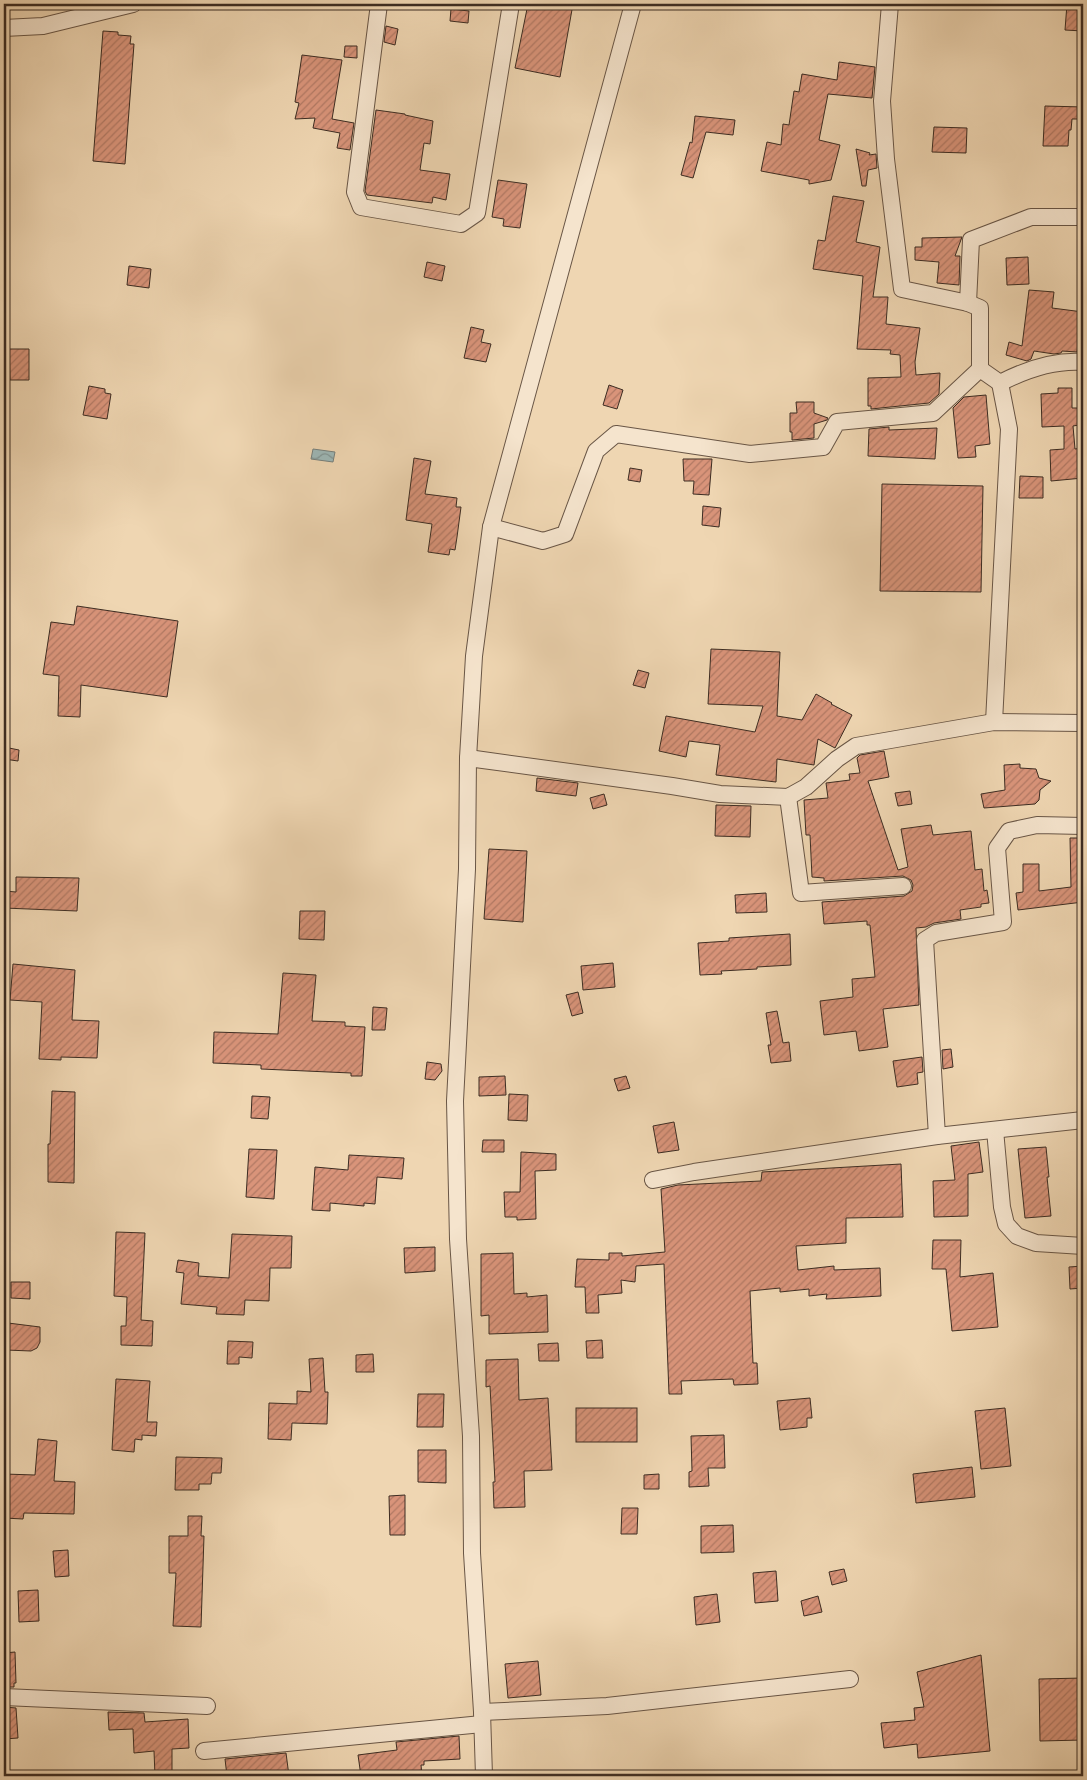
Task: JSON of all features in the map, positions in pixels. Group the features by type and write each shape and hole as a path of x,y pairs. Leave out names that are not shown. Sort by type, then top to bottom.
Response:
{"street":[{"path":"4,28 43,26 133,4"},
{"path":"379,4 355,192 361,207 461,224 477,213 511,4"},
{"path":"484,1776 472,1553 471,1436 458,1239 455,1101 467,869 468,758 474,656 491,527 633,4"},
{"path":"491,527 543,540 566,534 596,451 616,434 750,454 823,447 837,422 933,413 980,369 980,308 968,303 902,289 886,159 882,101 890,4"},
{"path":"968,303 971,240 1031,217 1083,217"},
{"path":"1000,383 1024,371 1068,362 1083,362"},
{"path":"980,369 1000,383 1009,429 994,722"},
{"path":"468,758 720,794 788,797 806,787 837,759 856,746 994,722 1083,723"},
{"path":"788,797 801,893 903,886"},
{"path":"937,1136 925,940 936,933 1003,922 997,848 1009,831 1038,825 1083,826"},
{"path":"653,1180 694,1172 937,1136 1083,1120"},
{"path":"995,1130 1002,1207 1006,1224 1017,1236 1036,1243 1083,1246"},
{"path":"204,1751 482,1718 850,1679"},
{"path":"4,1697 208,1706"}],"water":[{"path":"313,449 335,452 333,462 311,459"}],"building":[{"path":"528,4 573,4 560,77 515,68"},
{"path":"1067,4 1083,5 1083,31 1065,30"},
{"path":"451,9 469,11 468,23 450,21"},
{"path":"386,26 398,29 395,45 384,42"},
{"path":"103,31 118,32 118,35 131,36 130,44 134,44 125,164 93,161"},
{"path":"345,46 357,46 357,58 344,57"},
{"path":"302,55 342,60 332,119 354,123 350,150 337,148 340,133 313,128 315,118 295,119 299,103 295,102"},
{"path":"839,62 875,67 872,98 828,94 819,140 840,145 831,180 809,184 809,180 761,171 767,142 781,145 783,124 789,125 794,91 799,92 802,74 837,80"},
{"path":"1045,106 1083,107 1083,119 1072,119 1068,146 1043,146"},
{"path":"376,110 405,114 433,121 430,144 424,143 420,170 450,174 446,200 433,197 432,203 367,195 365,191"},
{"path":"695,116 735,120 733,135 706,132 693,178 681,175 690,142 692,143"},
{"path":"934,127 967,128 966,153 932,152"},
{"path":"856,149 870,153 869,155 876,154 877,168 868,170 866,186 862,186"},
{"path":"498,180 527,184 520,228 503,226 504,219 492,217"},
{"path":"833,196 864,201 856,242 880,247 873,297 888,297 886,324 920,328 915,362 916,375 940,373 939,394 929,403 871,409 871,406 868,406 868,378 901,377 900,355 890,354 891,350 857,349 863,276 813,269 818,240 825,241"},
{"path":"962,237 955,256 960,256 959,285 937,283 939,262 915,260 915,247 922,247 922,238"},
{"path":"1028,257 1029,284 1007,285 1006,258"},
{"path":"427,262 445,266 442,281 424,277"},
{"path":"129,266 151,269 149,288 127,285"},
{"path":"1029,290 1054,292 1052,308 1083,312 1083,346 1078,345 1077,352 1062,351 1061,353 1054,354 1034,351 1031,359 1027,361 1006,355 1009,342 1022,346"},
{"path":"471,327 484,330 481,342 491,344 486,362 464,358"},
{"path":"9,349 29,349 29,380 10,380"},
{"path":"609,385 623,390 617,409 603,405"},
{"path":"89,386 105,389 105,393 111,394 107,419 83,415"},
{"path":"1058,388 1072,388 1072,408 1079,408 1079,425 1073,426 1075,449 1083,448 1083,478 1051,481 1050,450 1064,449 1064,426 1042,427 1041,394 1058,393"},
{"path":"986,395 990,444 975,446 976,457 958,458 953,408 964,397"},
{"path":"796,402 814,402 814,413 828,418 814,424 814,438 792,440 790,413 797,413"},
{"path":"889,427 889,430 937,428 935,459 868,456 869,429"},
{"path":"414,458 431,461 425,494 457,498 456,507 461,507 455,550 450,549 449,555 428,552 432,524 406,520"},
{"path":"683,459 712,459 709,495 693,494 694,481 684,481"},
{"path":"630,468 642,470 640,482 628,480"},
{"path":"1020,476 1043,477 1043,498 1019,498"},
{"path":"882,484 983,486 981,592 880,591"},
{"path":"703,506 721,508 719,527 702,525"},
{"path":"77,606 178,621 167,697 81,685 80,717 58,716 59,676 43,674 51,622 74,625"},
{"path":"711,649 780,652 777,716 802,720 816,694 852,715 835,748 818,739 814,765 777,759 776,782 716,775 720,745 689,741 686,757 659,751 666,716 755,732 763,706 708,704"},
{"path":"638,670 649,673 645,688 633,685"},
{"path":"4,747 19,750 18,761 4,759"},
{"path":"884,751 889,777 868,781 898,870 908,867 901,829 931,825 933,835 971,831 975,870 982,869 984,891 987,890 989,903 981,904 981,907 960,910 961,919 916,928 919,1005 883,1009 888,1047 859,1051 856,1031 824,1035 820,1001 853,997 852,979 875,977 870,925 867,925 867,921 824,924 822,902 904,896 912,891 913,885 911,880 903,876 824,881 824,878 812,877 810,835 806,835 804,800 828,798 826,783 850,780 849,774 860,773 857,758 860,755"},
{"path":"1020,764 1020,768 1036,769 1039,778 1051,781 1040,790 1039,800 1035,804 984,808 981,794 1005,790 1004,765"},
{"path":"537,778 578,783 576,796 536,791"},
{"path":"910,791 912,804 898,806 895,793"},
{"path":"604,794 607,805 593,809 590,798"},
{"path":"716,805 751,806 750,837 715,836"},
{"path":"1070,838 1083,838 1083,902 1018,910 1016,893 1023,892 1023,864 1039,864 1039,891 1071,887"},
{"path":"489,849 527,851 523,922 484,919"},
{"path":"16,877 79,878 77,911 4,908 4,891 16,892"},
{"path":"766,893 767,912 736,913 735,895"},
{"path":"300,911 325,911 324,940 299,939"},
{"path":"790,934 791,965 757,967 757,969 721,971 722,974 700,975 698,943 729,941 729,938"},
{"path":"613,963 615,987 583,990 581,966"},
{"path":"13,964 75,970 72,1020 99,1021 97,1058 61,1057 61,1060 39,1059 42,1002 10,1000"},
{"path":"283,973 316,975 312,1021 345,1022 345,1026 365,1027 362,1076 351,1076 351,1073 261,1069 261,1065 213,1063 214,1032 278,1034"},
{"path":"578,992 583,1013 572,1016 566,995"},
{"path":"373,1007 387,1008 385,1030 372,1030"},
{"path":"777,1011 783,1043 789,1042 791,1061 771,1063 768,1045 771,1045 766,1013"},
{"path":"951,1049 953,1067 943,1069 942,1050"},
{"path":"922,1057 923,1072 917,1073 918,1084 897,1087 893,1061"},
{"path":"427,1062 441,1064 442,1071 435,1080 425,1079"},
{"path":"505,1076 506,1095 479,1096 479,1077"},
{"path":"626,1076 630,1088 618,1091 614,1079"},
{"path":"52,1091 75,1092 74,1183 48,1182 48,1144 50,1144"},
{"path":"509,1094 528,1095 527,1121 508,1120"},
{"path":"252,1096 270,1097 268,1119 251,1118"},
{"path":"674,1122 679,1150 658,1153 653,1126"},
{"path":"483,1140 504,1140 504,1152 482,1152"},
{"path":"979,1142 983,1172 968,1174 968,1216 934,1217 933,1181 955,1180 951,1146"},
{"path":"1046,1147 1051,1216 1025,1218 1018,1149"},
{"path":"249,1149 277,1150 274,1199 246,1197"},
{"path":"521,1152 556,1154 556,1170 535,1171 536,1219 517,1220 517,1217 505,1217 504,1192 520,1192"},
{"path":"349,1155 404,1158 402,1179 377,1177 375,1204 364,1203 364,1206 330,1203 330,1211 312,1210 315,1167 348,1170"},
{"path":"901,1164 903,1217 846,1218 846,1243 796,1246 798,1270 834,1266 834,1270 880,1268 881,1296 826,1299 827,1294 809,1296 809,1289 780,1292 780,1288 750,1291 753,1363 757,1363 758,1384 734,1385 733,1379 681,1381 682,1394 669,1394 664,1264 636,1266 635,1282 621,1280 622,1293 598,1295 599,1313 586,1313 585,1287 575,1287 577,1259 609,1260 609,1253 622,1253 622,1256 665,1252 661,1189 678,1185 761,1181 762,1172"},
{"path":"116,1232 145,1233 141,1320 153,1321 152,1346 121,1345 121,1326 126,1326 127,1297 114,1296"},
{"path":"232,1234 292,1236 291,1268 270,1268 269,1301 245,1300 244,1315 216,1314 217,1307 181,1304 184,1273 176,1272 178,1260 199,1263 198,1276 229,1278"},
{"path":"933,1240 961,1240 960,1277 993,1273 998,1327 952,1331 946,1269 932,1269"},
{"path":"435,1247 435,1271 405,1273 404,1248"},
{"path":"513,1253 514,1294 527,1293 527,1297 547,1295 548,1332 489,1334 489,1315 481,1316 481,1254"},
{"path":"1083,1266 1083,1288 1070,1289 1069,1267"},
{"path":"11,1282 30,1282 30,1299 11,1298"},
{"path":"8,1323 40,1327 40,1342 37,1348 31,1351 6,1350"},
{"path":"602,1340 603,1358 587,1358 586,1341"},
{"path":"228,1341 253,1342 252,1358 239,1357 239,1364 227,1364"},
{"path":"558,1343 559,1361 539,1361 538,1344"},
{"path":"373,1354 374,1372 356,1372 356,1355"},
{"path":"323,1358 325,1392 328,1392 327,1424 292,1423 291,1440 268,1439 269,1403 297,1404 297,1391 311,1392 309,1359"},
{"path":"518,1359 519,1400 548,1398 552,1470 524,1471 525,1507 494,1508 493,1482 495,1482 490,1386 486,1387 486,1360"},
{"path":"116,1379 150,1381 147,1422 157,1422 156,1436 142,1435 142,1440 135,1439 134,1452 112,1450"},
{"path":"418,1394 444,1394 443,1427 417,1427"},
{"path":"810,1398 812,1418 807,1418 807,1427 780,1430 777,1401"},
{"path":"576,1408 637,1408 637,1442 576,1442"},
{"path":"1005,1408 1011,1466 981,1469 975,1411"},
{"path":"724,1435 725,1468 708,1468 709,1486 689,1487 689,1472 692,1471 691,1436"},
{"path":"38,1439 57,1441 54,1481 75,1482 74,1514 24,1513 23,1519 4,1518 4,1474 35,1475"},
{"path":"418,1450 446,1450 446,1483 418,1482"},
{"path":"176,1457 222,1458 221,1473 212,1473 211,1484 199,1484 199,1490 175,1490"},
{"path":"972,1467 975,1497 916,1503 913,1474"},
{"path":"659,1474 659,1489 644,1489 644,1475"},
{"path":"405,1495 405,1535 390,1535 389,1496"},
{"path":"622,1508 638,1508 637,1534 621,1534"},
{"path":"188,1516 202,1516 201,1536 204,1536 201,1627 173,1626 176,1573 169,1573 169,1536 188,1536"},
{"path":"733,1525 734,1552 701,1553 701,1526"},
{"path":"68,1550 69,1576 55,1577 53,1551"},
{"path":"844,1569 847,1581 832,1585 829,1572"},
{"path":"776,1571 778,1601 755,1603 753,1573"},
{"path":"38,1590 39,1621 19,1622 18,1591"},
{"path":"717,1594 720,1622 696,1625 694,1597"},
{"path":"818,1596 822,1612 804,1616 801,1601"},
{"path":"15,1652 16,1683 14,1683 14,1687 4,1687 4,1653"},
{"path":"981,1655 990,1751 918,1758 917,1744 884,1748 881,1723 915,1720 914,1708 924,1707 917,1672"},
{"path":"538,1661 541,1695 508,1698 505,1664"},
{"path":"1083,1678 1083,1740 1040,1741 1039,1679"},
{"path":"4,1707 16,1708 18,1738 4,1739"},
{"path":"108,1712 144,1713 145,1722 188,1719 189,1748 172,1749 172,1776 155,1776 154,1751 134,1753 133,1729 109,1730"},
{"path":"459,1736 460,1759 424,1761 424,1765 421,1765 422,1776 361,1776 358,1755 397,1750 396,1742"},
{"path":"286,1753 289,1776 227,1776 225,1759"}]}
